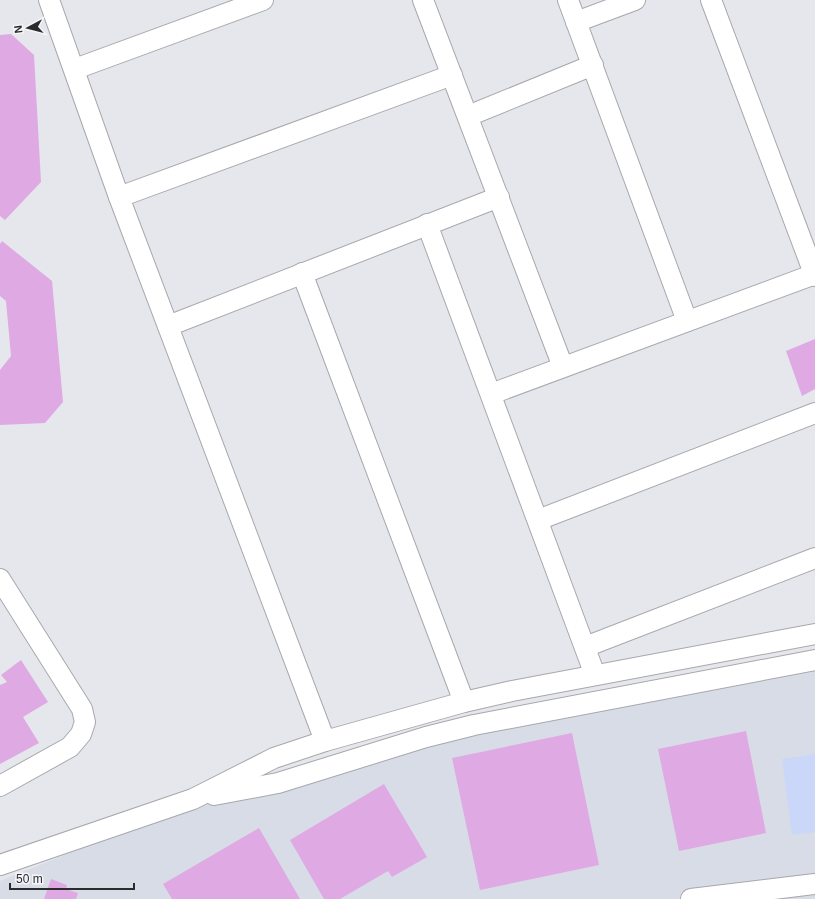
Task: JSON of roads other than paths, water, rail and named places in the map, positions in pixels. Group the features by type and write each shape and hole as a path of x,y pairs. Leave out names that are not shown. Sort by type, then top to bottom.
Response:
{"street":[{"path":"49,0 119,197 325,741"},
{"path":"74,69 263,0"},
{"path":"423,0 563,367"},
{"path":"568,0 687,321"},
{"path":"576,22 635,0"},
{"path":"491,394 815,275 711,0"},
{"path":"468,116 593,65"},
{"path":"119,197 452,75"},
{"path":"168,326 498,197"},
{"path":"427,224 596,675"},
{"path":"302,274 464,702"},
{"path":"538,520 815,413"},
{"path":"585,647 815,558"},
{"path":"0,579 82,709 85,722 81,734 70,747 0,786"},
{"path":"0,865 193,799 274,758 325,741 464,702 596,675 815,634"},
{"path":"714,653 717,679"},
{"path":"193,799 278,783 418,740 474,725 815,660"},
{"path":"691,899 815,884"}]}
